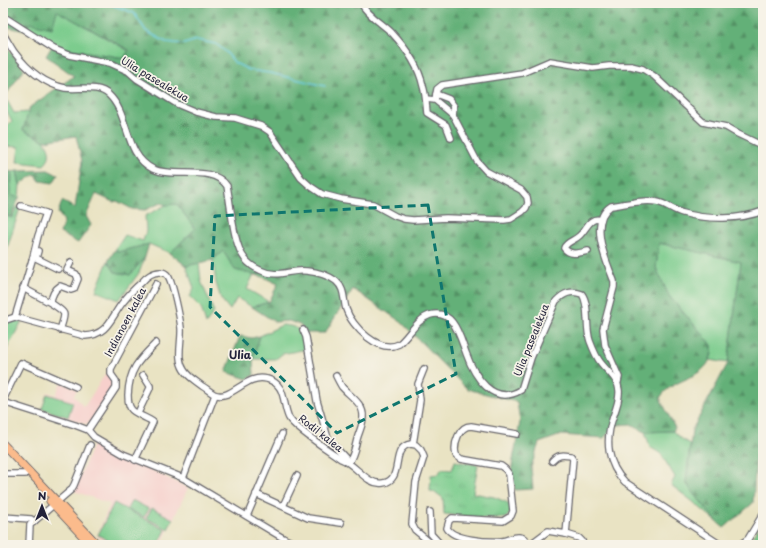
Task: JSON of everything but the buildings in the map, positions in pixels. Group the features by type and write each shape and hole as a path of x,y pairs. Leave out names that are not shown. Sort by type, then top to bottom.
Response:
{"main road":[{"path":"3,444 91,545"},
{"path":"3,451 98,545"}],"street":[{"path":"361,3 377,21 391,33 405,50 419,73 426,99 427,113 446,125 451,138"},
{"name":"Ulia pasealekua","path":"3,16 54,49 69,55 110,63 128,71 137,79 177,104 196,112 216,117 235,118 261,126 270,132 301,178 310,186 330,197 373,204 395,216 413,220 446,218 504,220 511,219 522,212 528,203 527,197 521,190 486,172 477,161 452,115 436,97"},
{"name":"Ulia pasealekua","path":"3,34 23,64 47,81 64,88 99,90 108,94 115,102 119,110 136,154 143,162 152,168 161,172 208,174 224,181 227,186 239,247 246,260 256,268 273,275 308,271 333,279 342,288 346,308 351,320 365,336 375,342 389,347 394,346 403,340 425,318 438,314 445,316 460,334 466,354 484,385 495,393 509,396 521,390 531,358 556,301 569,292 578,292 585,298 587,331 594,352 600,362 618,382"},
{"path":"436,97 437,89 442,85 522,74 550,60 593,68 632,66 643,69 654,76 704,122 726,127 763,146"},
{"name":"Ulia pasealekua","path":"426,99 436,97 449,99 454,106 452,115"},
{"path":"721,545 625,482 615,470 611,462 608,438 609,428 619,398 619,377 605,345 603,329 614,287 614,281 599,236 601,220 606,210 611,206 649,202 659,202 682,213 695,216 726,218 746,216 763,211"},
{"path":"15,317 46,213 21,206"},
{"path":"588,251 573,254 566,251 564,248 566,244 580,236 589,223 598,219 601,220"},
{"path":"37,239 40,241 36,258 58,269"},
{"path":"51,303 51,299 56,288 60,286 71,290 74,289 78,279 76,274 67,270 71,262"},
{"path":"3,321 15,317 85,336 94,336 105,328 135,287 150,275 161,272 165,273 170,281 180,323 180,357 182,366 190,377 215,395 183,478"},
{"name":"Indianoen kalea","path":"88,430 116,388 116,381 111,374 111,369 156,284"},
{"path":"23,288 63,311 65,315 61,330"},
{"path":"303,330 306,337 317,401 327,435 330,441 349,462 353,456 357,444 363,413 358,403 343,388 336,376"},
{"path":"135,460 154,422 132,410 129,405 130,381 137,362 156,343"},
{"path":"76,387 21,363 3,401 88,430 94,437 115,450 135,460 183,478 283,538 298,545"},
{"path":"424,369 418,384 420,400 414,444 422,450 424,457 416,482 412,524 415,530 433,545"},
{"path":"138,413 150,388 143,376"},
{"name":"Rodil kalea","path":"215,395 222,396 227,394 253,378 263,378 274,381 283,392 291,421 341,460 349,462 364,476 374,482 382,484 392,480 395,474 401,449 407,444 414,444"},
{"path":"517,434 471,426 467,426 461,430 456,448 456,455 462,460 501,466 505,468 509,474 513,510 511,516 503,521 455,518 449,521 447,528 451,534 468,539 500,541 520,537 523,538 528,545 548,531 579,538 582,540 583,545"},
{"path":"247,516 282,434"},
{"path":"29,545 30,525 71,490 90,445"},
{"path":"552,461 561,455 571,456 573,459 566,534"},
{"path":"3,474 25,474"},
{"path":"283,506 297,476"},
{"path":"256,494 308,518 340,524"},
{"path":"430,512 431,534 441,545"},
{"path":"739,545 748,539 763,514"},
{"path":"3,517 31,519 34,522"}],"highlighted area":[{"path":"428,205 456,374 337,433 210,307 215,216"}],"shaded area":[{"path":"106,373 114,382 114,386 90,422 86,424 42,410 47,392 56,395 61,382 77,389 74,396 84,407"},
{"path":"94,442 118,457 156,472 188,488 161,545 107,545 97,536 110,504 74,491"}],"green space":[{"path":"3,3 763,3 763,440 757,444 753,503 724,528 716,521 686,483 692,430 728,363 741,262 659,243 656,268 669,296 712,345 711,357 707,365 700,372 674,385 660,398 675,428 673,431 645,432 631,424 617,425 604,438 561,435 539,443 531,467 533,489 515,490 511,471 520,422 517,402 467,389 401,322 353,289 325,333 307,333 300,325 289,321 275,322 252,307 269,302 278,284 263,277 235,270 223,251 213,260 186,266 170,253 195,229 177,204 166,205 161,203 145,210 132,209 117,201 113,202 96,194 86,216 91,225 78,243 60,233 64,221 58,213 62,201 75,208 82,161 76,136 45,141 23,130 30,107 74,76 46,56 52,46 124,58 129,50 57,11 52,28 31,23 21,30 8,27 8,48 24,69 3,99"},
{"path":"56,10 129,51 124,58 52,46 24,28"},
{"path":"5,97 14,113 29,112 23,130 41,139 47,145 49,157 44,165 17,162 19,147 3,146 3,130 12,121 4,106"},
{"path":"3,170 12,172 11,195 19,198 11,217 3,214"},
{"path":"48,170 58,175 53,183 40,181 35,174 20,185 17,171"},
{"path":"17,171 20,185 19,198 11,196 12,172"},
{"path":"177,204 195,229 170,253 149,244 119,252 115,250 125,235 143,241 146,231 145,216 166,205"},
{"path":"17,207 20,208 3,261 3,215 12,218"},
{"path":"659,243 741,262 728,363 710,360 712,345 669,296 656,268"},
{"path":"149,244 145,257 130,275 115,272 108,261 115,250 119,252"},
{"path":"223,251 235,270 254,274 247,289 269,302 252,307 237,298 230,310 221,299 216,283 213,260"},
{"path":"145,257 139,273 119,300 96,291 108,261 115,272 130,275"},
{"path":"199,263 201,281 214,312 206,324 201,308 190,297 194,288 186,266"},
{"path":"22,321 3,356 3,324"},
{"path":"282,325 293,327 300,331 307,349 282,354 276,359 253,359 260,336"},
{"path":"240,336 252,338 260,336 253,359 254,375 247,379 226,372"},
{"path":"47,394 73,402 68,417 42,409"},
{"path":"673,431 681,439 690,444 686,483 716,521 671,485 675,477 661,454 650,447 645,432"},
{"path":"455,461 478,465 473,493 494,497 511,504 512,511 506,518 480,518 444,514 443,498 435,492 430,491 431,475 439,474 441,469 452,470"},
{"path":"132,500 149,509 144,517 127,509"},
{"path":"114,503 166,530 158,545 117,545 98,535"},
{"path":"152,508 173,519 168,529 146,518"},
{"path":"763,520 763,545 751,545 752,539"}],"waterway":[{"path":"106,3 134,13 146,31 166,42 184,44 197,40 216,44 226,52 235,63 249,70 270,73 325,86"}],"district":[{"name":"Ulia","path":"240,355"}]}
